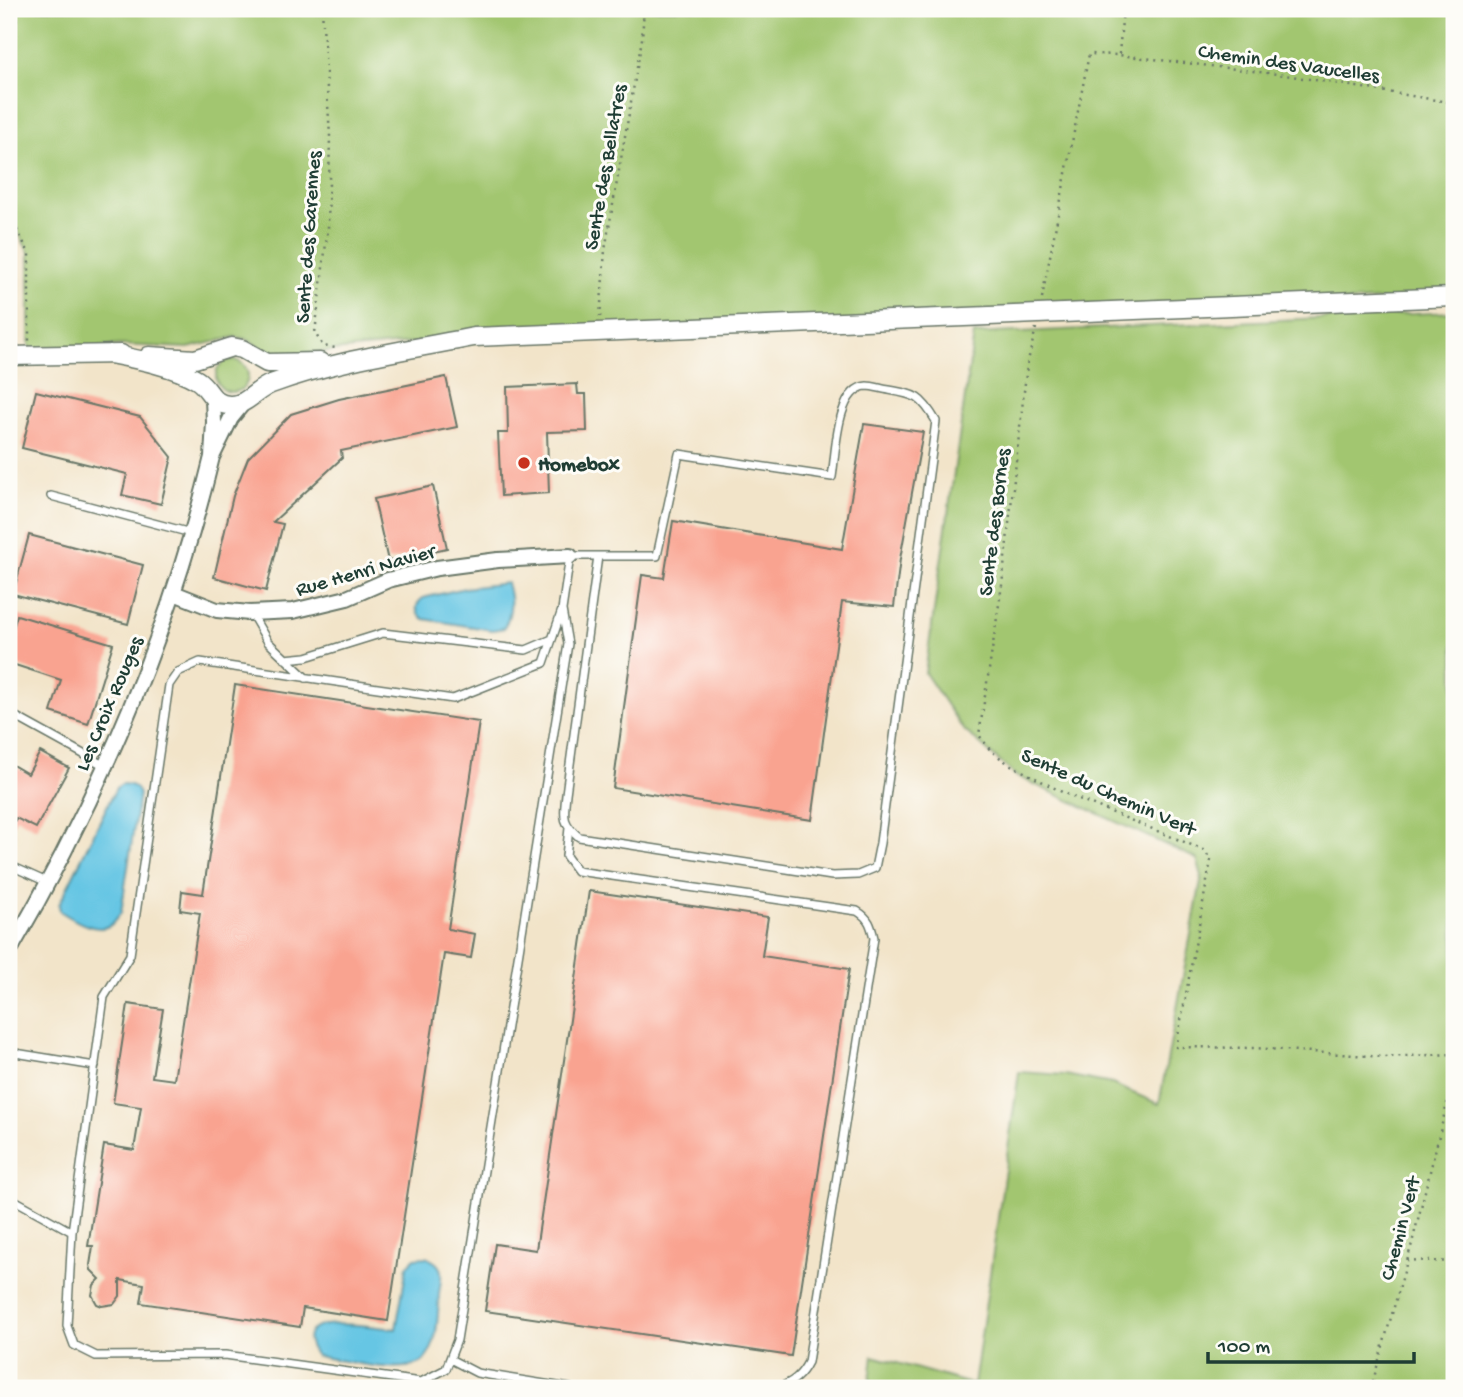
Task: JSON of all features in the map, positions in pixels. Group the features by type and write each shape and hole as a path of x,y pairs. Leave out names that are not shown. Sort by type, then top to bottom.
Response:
{"street":[{"path":"110,354 187,375 199,381 208,393 226,405 250,398 273,383 354,360 474,337 1454,297"},
{"path":"9,356 110,354 195,359 232,347 242,349 267,363 354,360"},
{"path":"208,393 203,368 214,352"},
{"path":"250,398 260,375 253,357"},
{"name":"Les Croix Rouges","path":"208,393 215,422 212,457"},
{"name":"Les Croix Rouges","path":"9,952 49,883 105,765 155,647 174,593 212,457 231,418 250,398"},
{"name":"Rue Henri Navier","path":"174,593 217,610 250,613 293,611 347,598 388,580 437,568 498,559 570,556"}],"lane":[{"path":"562,610 568,645 459,1326 446,1369 421,1382 225,1355 96,1356 74,1345 67,1326 72,1232 104,997 130,955 169,685 178,672 200,662 453,699 544,663 562,610 570,556 598,556 657,556 678,454 832,477 844,404 850,393 866,386 908,393 923,400 936,421 875,868 858,875 832,876 579,837 569,828 564,820 566,794 598,556"},
{"path":"51,496 191,533"},
{"path":"250,613 268,642 306,678"},
{"path":"285,659 306,657 383,633 526,650 552,639"},
{"path":"9,713 105,765"},
{"path":"569,828 566,856 578,871 857,911 866,916 872,926 874,938 808,1362 802,1374 793,1382 778,1388"},
{"path":"9,865 49,883"},
{"path":"9,1052 95,1066"},
{"path":"9,1197 72,1232"},
{"path":"450,1359 477,1373 570,1388"}],"path":[{"path":"9,84 18,9"},
{"name":"Sente des Garennes","path":"322,9 331,136 328,227 315,333 323,346 340,349 354,360"},
{"name":"Sente des Bellatres","path":"600,331 604,250 642,38 644,9"},
{"path":"1119,55 1123,9"},
{"name":"Chemin des Vaucelles","path":"1039,314 1089,54 1119,55 1285,75 1454,103"},
{"path":"9,196 11,218 29,253 29,355"},
{"name":"Sente des Bornes","path":"979,735 1002,585 1027,365 1039,314"},
{"name":"Sente du Chemin Vert","path":"979,735 991,751 1009,764 1064,793 1204,850 1210,860 1176,1047 1255,1048 1383,1057 1454,1054"},
{"name":"Chemin Vert","path":"1371,1388 1407,1261 1454,1076"},
{"path":"1407,1261 1454,1262"}],"green space":[{"path":"18,9 1454,9 1454,297 474,337 282,356 270,353 246,339 235,337 188,348 120,345 29,355 29,253 11,218 9,196 9,84"},
{"path":"1454,312 1454,1388 869,1388 873,1356 974,1385 1019,1072 1065,1075 1112,1084 1159,1104 1202,876 1197,859 1016,776 963,729 925,673 974,334"},
{"path":"232,360 244,364 248,376 244,388 232,392 220,388 216,376 220,364"}],"water":[{"path":"507,583 510,606 504,628 492,630 424,619 417,612 418,603 423,598 465,588"},
{"path":"122,784 132,786 139,794 121,913 109,926 97,928 60,911 59,905 116,788"},
{"path":"426,1257 439,1266 441,1276 434,1343 425,1359 418,1364 396,1368 316,1356 309,1341 311,1331 321,1326 353,1324 396,1329 407,1266 415,1258"}],"building":[{"path":"446,377 457,427 341,451 342,458 273,522 283,524 266,591 214,577 233,496 248,458 291,414 339,399"},
{"name":"Homebox","path":"577,384 578,394 586,394 587,431 547,432 549,493 501,496 498,433 508,433 507,387"},
{"path":"36,391 140,417 172,457 161,504 122,495 127,474 22,448"},
{"path":"864,424 923,432 894,607 842,602 812,820 613,788 642,575 664,578 673,521 842,549"},
{"path":"433,486 447,548 388,561 374,499"},
{"path":"29,535 143,565 128,624 13,594"},
{"path":"17,615 113,644 88,724 51,712 61,680 9,663 9,642"},
{"path":"235,685 479,722 448,929 475,934 471,958 444,954 388,1321 303,1308 300,1327 141,1303 144,1284 120,1280 120,1296 114,1304 97,1304 92,1295 94,1285 100,1279 91,1270 93,1246 88,1246 104,1145 134,1150 141,1107 113,1103 128,1004 163,1009 152,1077 174,1080 200,913 180,910 182,891 203,894"},
{"path":"40,752 69,768 36,828 16,818 9,832 9,763 28,774"},
{"path":"589,891 768,917 762,956 849,969 791,1356 485,1311 495,1244 536,1250"}],"place":[{"name":"Homebox","path":"524,463"}]}
